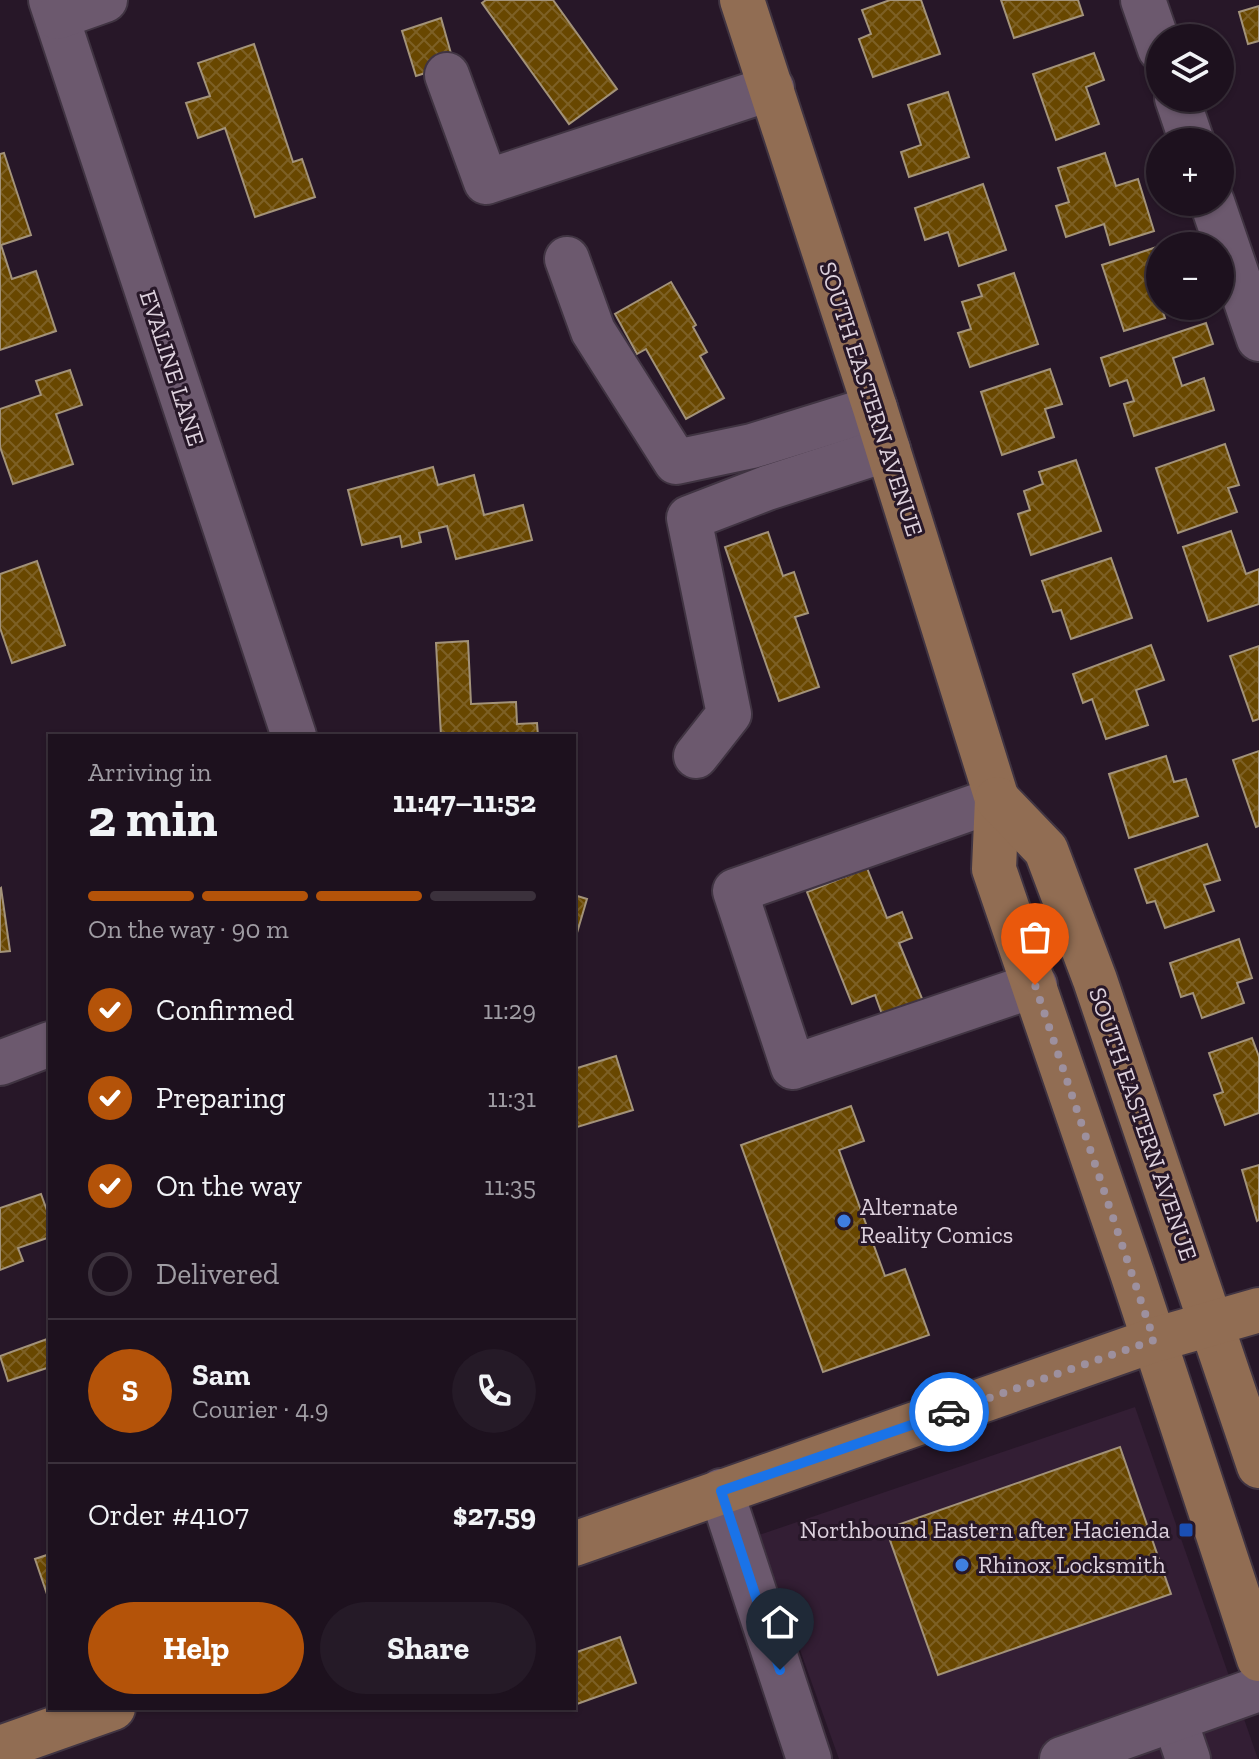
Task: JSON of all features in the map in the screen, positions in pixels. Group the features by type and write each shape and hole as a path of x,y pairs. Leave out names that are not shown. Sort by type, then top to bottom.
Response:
{"main road":[{"name":"SOUTH EASTERN AVENUE","path":"742,0 875,408 997,799 994,869 1259,1659"},
{"name":"SOUTH EASTERN AVENUE","path":"997,799 1046,850 1095,980 1259,1466"},
{"path":"576,1543 1154,1340 1259,1310"},
{"path":"0,1748 107,1710"}],"street":[{"path":"54,8 105,0"},
{"path":"1143,0 1151,24"},
{"name":"EVALINE LANE","path":"54,8 293,734"},
{"path":"447,75 486,182 772,88"},
{"path":"1217,216 1259,339"},
{"path":"567,259 593,331 676,462 752,446 875,408"},
{"path":"696,756 729,714 689,518 767,488 888,449"},
{"path":"997,799 735,891 793,1067 1035,985"},
{"path":"0,1063 48,1045"},
{"path":"721,1491 809,1759"},
{"path":"1062,1759 1182,1740 1259,1689"}],"shaded area":[{"path":"1135,1407 1258,1759 839,1759 759,1535"}],"building":[{"path":"486,0 553,0 617,89 569,124 482,3"},
{"path":"890,0 921,0 940,54 873,77 859,39 871,34 862,10"},
{"path":"1001,0 1078,0 1083,15 1014,38"},
{"path":"1259,6 1259,41 1248,44 1239,12"},
{"path":"441,18 454,64 416,76 402,31"},
{"path":"254,44 293,162 302,159 315,197 255,217 225,128 198,138 186,103 210,96 198,63"},
{"path":"1094,53 1104,80 1086,87 1099,124 1056,140 1033,74"},
{"path":"948,92 969,157 909,177 901,152 921,145 908,105"},
{"path":"4,153 31,235 1,245 12,279 36,271 56,331 0,350 0,154"},
{"path":"1105,153 1116,186 1138,179 1146,216 1149,216 1154,231 1110,245 1104,224 1066,237 1056,206 1069,202 1058,168"},
{"path":"983,184 1006,250 959,266 948,232 925,240 915,208"},
{"path":"1146,251 1146,320 1159,320 1124,331 1102,265"},
{"path":"1014,273 1038,344 970,367 958,333 971,329 962,302 982,296 978,285"},
{"path":"671,282 696,325 693,327 707,352 700,356 724,398 686,419 646,349 637,354 615,314"},
{"path":"1206,323 1213,344 1173,358 1182,386 1204,378 1214,410 1134,436 1124,404 1134,401 1127,380 1110,386 1101,358"},
{"path":"1050,369 1062,404 1045,409 1054,437 1002,455 981,392"},
{"path":"70,370 82,405 56,414 73,464 13,484 0,447 0,409 41,395 36,381"},
{"path":"1225,444 1239,485 1228,488 1237,512 1178,533 1156,468"},
{"path":"1076,460 1101,531 1031,555 1018,514 1030,510 1024,491 1043,484 1039,472"},
{"path":"433,467 438,485 474,475 484,515 523,505 532,540 456,559 447,526 419,533 421,542 402,547 400,536 362,545 348,490"},
{"path":"1231,531 1246,574 1259,569 1259,604 1208,621 1183,547"},
{"path":"768,532 783,576 794,572 808,613 795,617 819,687 779,701 725,547"},
{"path":"1111,558 1132,618 1071,639 1061,610 1053,612 1042,581"},
{"path":"37,561 65,645 12,663 0,628 0,574"},
{"path":"468,641 471,704 516,702 517,724 537,723 538,734 441,734 436,643"},
{"path":"1151,645 1164,680 1136,690 1148,725 1106,739 1092,699 1083,703 1073,674"},
{"path":"1259,646 1259,719 1253,721 1230,656"},
{"path":"1259,751 1259,826 1256,827 1233,760"},
{"path":"1166,756 1174,782 1186,779 1198,816 1129,838 1109,774"},
{"path":"1207,844 1220,880 1204,885 1214,911 1165,928 1155,901 1147,903 1135,869"},
{"path":"867,868 887,918 902,912 912,938 899,943 923,1001 883,1017 875,995 852,1004 807,892"},
{"path":"0,889 10,951 0,952"},
{"path":"576,896 587,899 576,936"},
{"path":"1239,939 1252,978 1237,983 1244,1003 1202,1018 1193,993 1181,997 1170,963"},
{"path":"1252,1038 1259,1057 1259,1113 1225,1125 1214,1095 1223,1092 1209,1053"},
{"path":"616,1056 633,1110 576,1127 576,1068"},
{"path":"851,1106 864,1141 839,1150 885,1276 905,1269 929,1335 823,1372 741,1145"},
{"path":"1259,1165 1259,1220 1257,1221 1242,1170"},
{"path":"41,1194 48,1213 48,1238 18,1248 23,1261 0,1270 0,1208"},
{"path":"48,1339 48,1368 8,1381 0,1356"},
{"path":"1120,1447 1171,1594 938,1675 886,1529"},
{"path":"48,1555 48,1597 35,1559"},
{"path":"620,1637 636,1683 576,1704 576,1652"}],"way so far":[{"path":"949,1412 1154,1340 1035,985"}],"place":[{"name":"Alternate Reality Comics","path":"844,1221"},
{"name":"Northbound Eastern after Hacienda","path":"1186,1530"},
{"name":"Rhinox Locksmith","path":"962,1565"}],"route":[{"path":"780,1670 721,1491 949,1412"}]}
